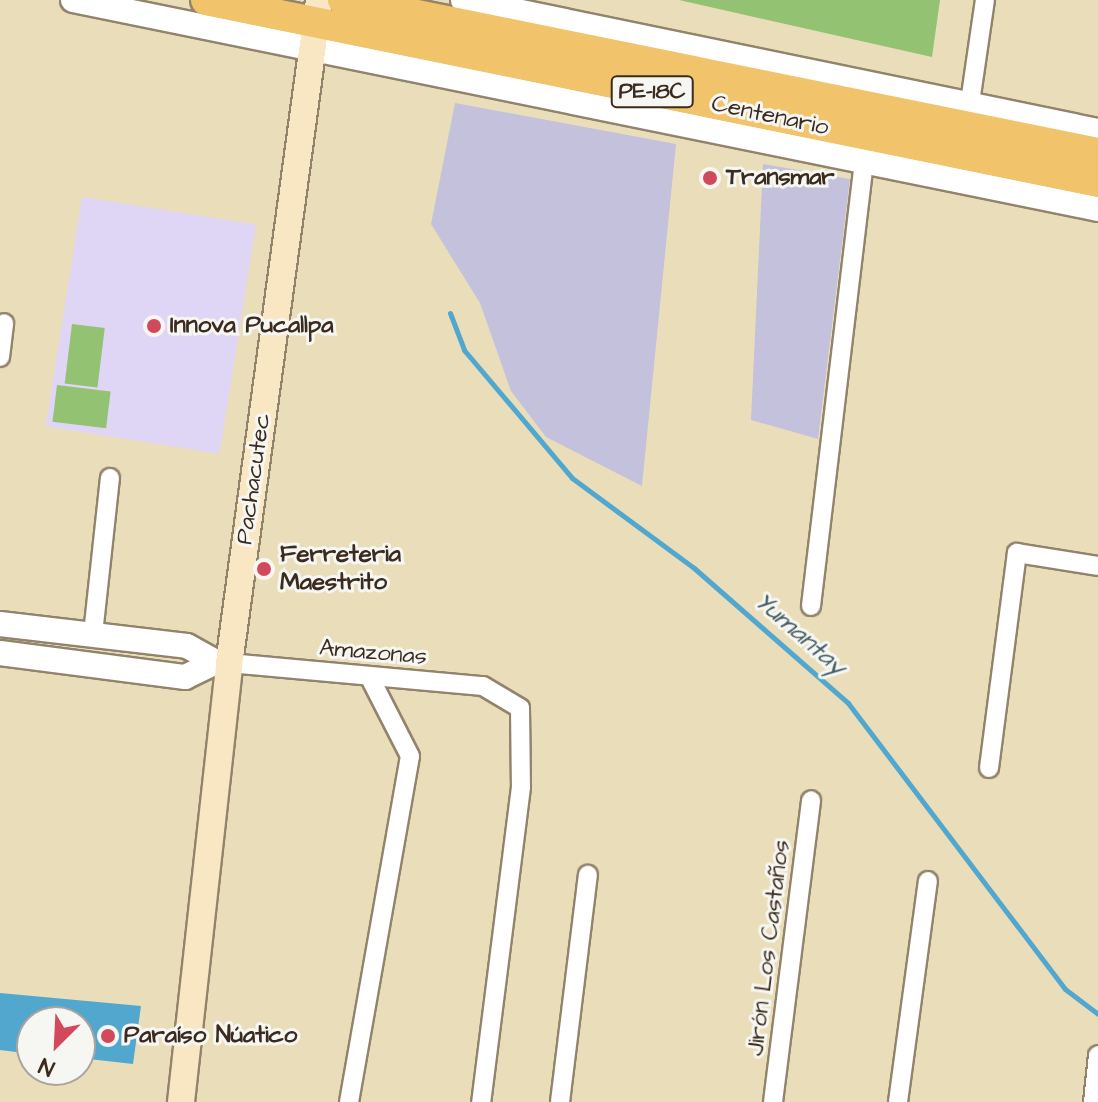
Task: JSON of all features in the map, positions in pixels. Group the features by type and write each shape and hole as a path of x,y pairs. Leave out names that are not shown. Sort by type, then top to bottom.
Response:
{"highway":[{"name":"Centenario","path":"206,0 309,23 1098,153"},
{"name":"Centenario","path":"343,0 420,8 966,129 1098,182"}],"main road":[{"name":"Pachacutec","path":"167,1102 309,23"},
{"name":"Pachacutec","path":"181,1102 223,663"}],"street":[{"path":"73,0 309,23 864,161 1098,209"},
{"path":"463,0 966,129 1098,131"},
{"path":"966,129 985,0"},
{"path":"811,606 864,161"},
{"path":"0,357 4,323"},
{"path":"93,634 110,478"},
{"path":"989,768 1017,553 1098,566"},
{"path":"0,624 187,646 223,663"},
{"path":"0,653 185,677 223,663"},
{"name":"Amazonas","path":"223,663 483,686 520,708 521,787 481,1102"},
{"path":"349,1102 410,756 370,678"},
{"name":"Jirón Los Castaños","path":"773,1102 811,800"},
{"path":"560,1102 588,875"},
{"path":"898,1102 928,881"},
{"path":"1093,1102 1098,1055"}],"shaded area":[{"path":"455,103 676,144 642,486 546,437 511,391 480,303 431,224"},
{"path":"763,164 850,179 818,439 751,420"},
{"name":"Innova Pucallpa","path":"82,197 256,225 220,454 46,426"}],"green space":[{"path":"679,0 940,0 932,57"},
{"path":"72,324 105,328 97,388 65,384"},
{"path":"57,385 111,392 106,428 52,422"}],"water":[{"name":"Paraíso Núatico","path":"0,993 141,1006 133,1064 96,1060 96,1006 16,1006 16,1052 0,1050"}],"waterway":[{"name":"Yumantay","path":"450,313 464,350 572,478 694,568 848,703 1065,989 1098,1014"}],"place":[{"name":"Transmar","path":"710,178"},
{"name":"Innova Pucallpa","path":"154,326"},
{"name":"Ferreteria Maestrito","path":"264,569"},
{"name":"Paraíso Núatico","path":"108,1036"}]}
